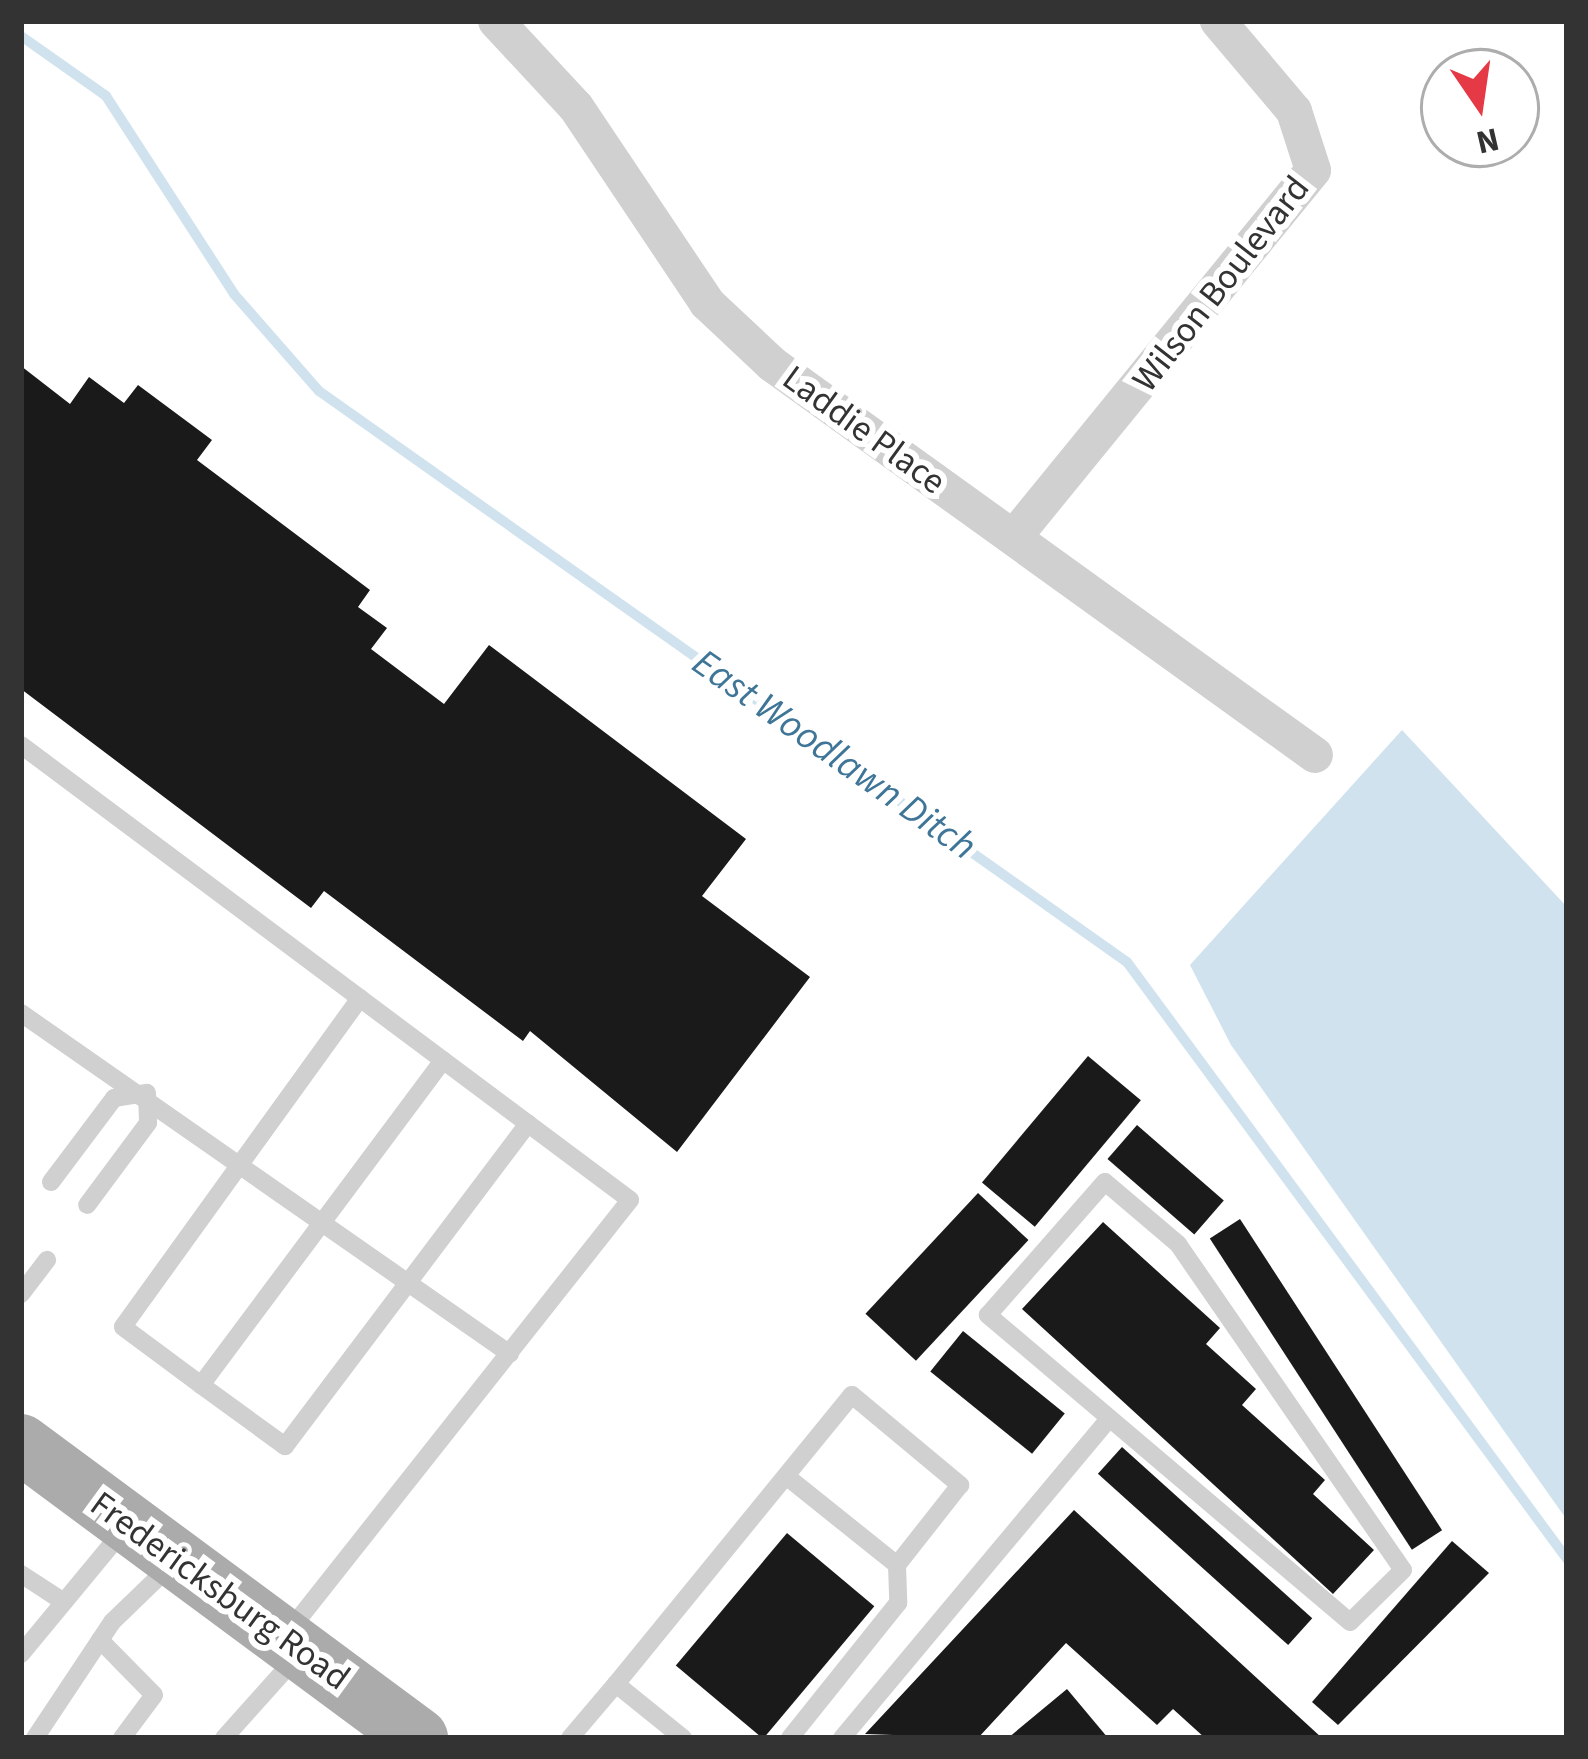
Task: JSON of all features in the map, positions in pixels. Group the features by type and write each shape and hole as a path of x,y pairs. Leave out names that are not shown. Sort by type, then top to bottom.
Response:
{"main road":[{"name":"Fredericksburg Road","path":"21,1444 418,1738"}],"street":[{"name":"Laddie Place","path":"496,21 576,107 707,303 772,364 1315,755"},
{"name":"Wilson Boulevard","path":"1014,537 1313,170 1294,111 1218,21"}],"lane":[{"path":"21,746 630,1200 441,1443 224,1738"},
{"path":"360,998 123,1327 285,1447 528,1123"},
{"path":"21,1013 147,1093 510,1354"},
{"path":"201,1385 443,1060"},
{"path":"51,1182 114,1098 147,1093"},
{"path":"87,1205 148,1123 147,1093"},
{"path":"1105,1182 1178,1244 1403,1570 1350,1622 1106,1421 988,1315 1105,1182"},
{"path":"21,1294 46,1260"},
{"path":"570,1738 852,1395 960,1485 897,1565 898,1603 790,1738"},
{"path":"842,1738 1106,1421"},
{"path":"785,1476 897,1565"},
{"path":"21,1654 129,1524"},
{"path":"35,1738 100,1640 177,1560"},
{"path":"21,1574 64,1602"},
{"path":"100,1640 154,1695 122,1738"},
{"path":"616,1684 683,1738"}],"water":[{"path":"1402,730 1567,907 1567,1520 1231,1045 1190,965"}],"building":[{"path":"21,366 70,404 89,377 124,403 138,385 212,440 197,460 370,590 358,607 387,628 371,649 444,704 489,645 746,839 702,896 810,977 677,1152 530,1031 523,1041 324,891 311,908 21,689"},
{"path":"1088,1056 1141,1100 1035,1227 982,1182"},
{"path":"1137,1125 1224,1200 1194,1234 1107,1159"},
{"path":"978,1193 1028,1240 916,1361 865,1314"},
{"path":"1240,1219 1442,1530 1412,1550 1210,1239"},
{"path":"1103,1222 1220,1328 1206,1344 1256,1389 1242,1405 1325,1480 1313,1494 1374,1550 1333,1594 1022,1309"},
{"path":"963,1331 1065,1413 1032,1454 930,1371"},
{"path":"1122,1447 1312,1618 1288,1645 1098,1474"},
{"path":"1074,1510 1322,1738 1205,1738 1173,1709 1157,1725 1066,1643 978,1738 865,1734"},
{"path":"787,1533 874,1606 764,1738 676,1666"},
{"path":"1452,1541 1489,1573 1338,1725 1312,1702"},
{"path":"1067,1689 1108,1738 1008,1738"}],"waterway":[{"name":"East Woodlawn Ditch","path":"21,36 106,96 234,294 319,391 1127,962 1567,1559"}]}
